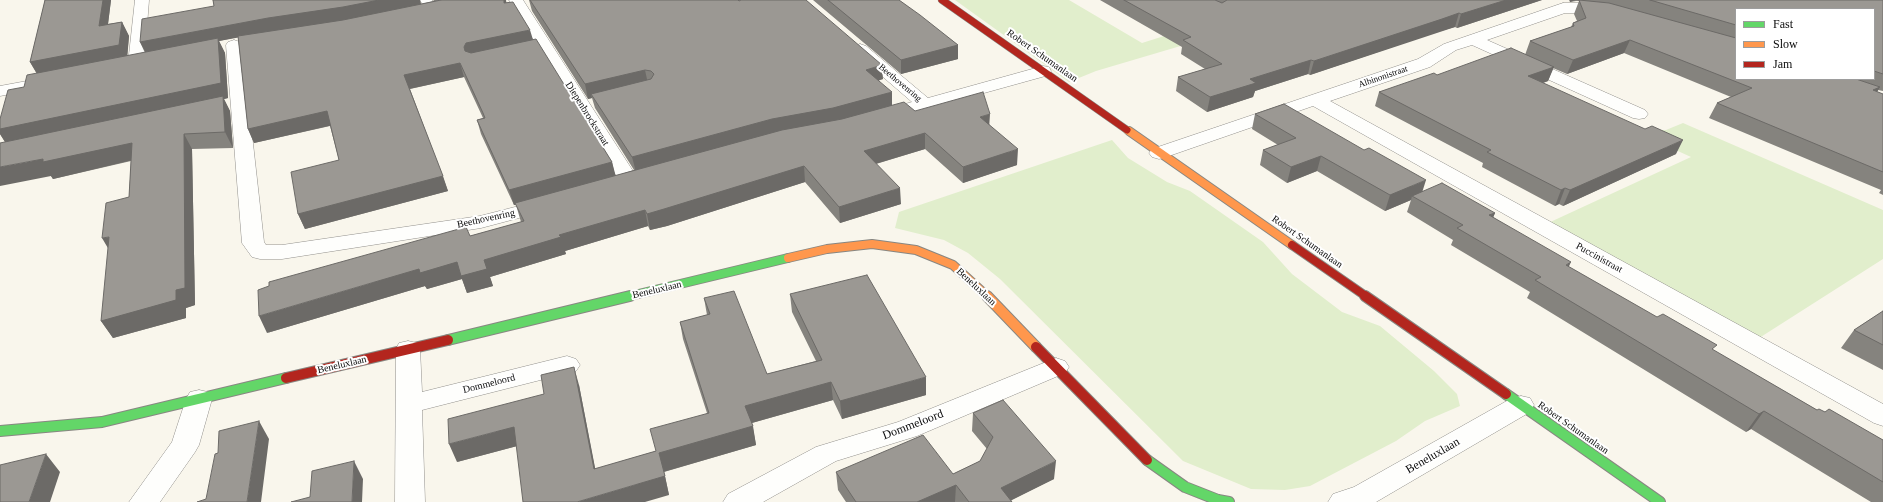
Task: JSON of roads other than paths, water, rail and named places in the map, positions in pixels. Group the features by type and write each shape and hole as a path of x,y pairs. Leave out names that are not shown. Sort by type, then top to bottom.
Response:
{"street":[{"path":"136,64 142,0"},
{"name":"Diepenbrockstraat","path":"516,0 537,48 590,104 630,182"},
{"name":"Robert Schumanlaan","path":"942,0 1660,502"},
{"name":"Albinonistraat","path":"1159,153 1424,63 1450,48 1472,39 1563,8 1611,8"},
{"path":"1472,39 1639,114"},
{"name":"Beethovenring","path":"849,40 924,104"},
{"name":"Beethovenring","path":"233,45 232,103 253,243 260,252 282,252 481,222 562,201"},
{"name":"Beethovenring","path":"865,121 1043,70"},
{"path":"0,91 68,78"},
{"name":"Puccinistraat","path":"1315,100 1883,416"},
{"name":"Beneluxlaan","path":"0,431 102,422 827,249 872,244 916,250 953,265 975,284 1126,440 1153,465 1185,487 1218,500 1229,502"},
{"path":"408,349 410,404 410,502"},
{"name":"Dommeloord","path":"410,404 567,365"},
{"name":"Dommeloord","path":"738,502 769,492 826,454 907,429 1056,367"},
{"path":"144,502 185,445 198,399"},
{"name":"Beneluxlaan","path":"1343,502 1364,495 1521,405"}]}
